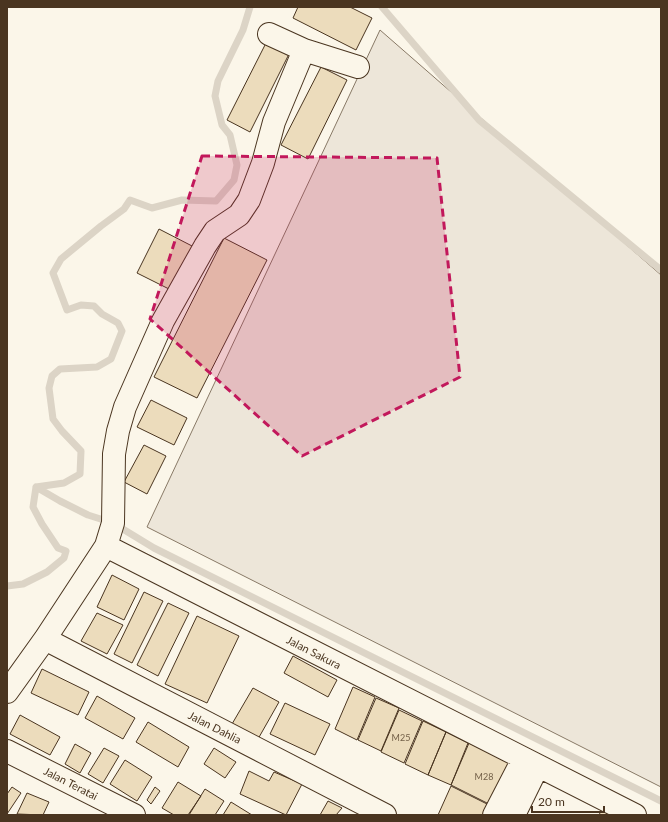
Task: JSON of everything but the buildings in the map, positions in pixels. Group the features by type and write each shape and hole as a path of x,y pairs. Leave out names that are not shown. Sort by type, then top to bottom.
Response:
{"street":[{"path":"269,34 304,50 358,67"},
{"path":"7,692 45,639 106,546 113,524 114,454 118,431 125,407 163,321 205,246 215,231 239,215 249,200 263,163 274,122 304,50"},
{"name":"Jalan Sakura","path":"106,546 635,815"},
{"name":"Jalan Dahlia","path":"45,639 385,815"},
{"name":"Jalan Teratai","path":"7,751 134,815"},
{"path":"494,815 530,762"},
{"path":"514,815 530,762"}],"highlighted area":[{"path":"202,156 437,158 460,377 302,456 150,319"}],"shaded area":[{"path":"380,30 661,275 661,787 147,527"}],"waterway":[{"path":"7,586 23,584 47,572 64,558 66,551 58,548 33,507 36,487 64,483 80,474 81,451 53,419 49,388 52,376 60,369 97,367 111,359 122,331 118,323 102,314 94,306 81,305 67,310 53,273 61,259 124,209 130,200 152,208 182,200 216,201 234,180 237,165 230,135 222,125 215,96 218,81 243,30 250,7"},
{"path":"382,7 479,120 661,270"},
{"path":"36,487 88,515 113,523 154,548 661,801"}]}
